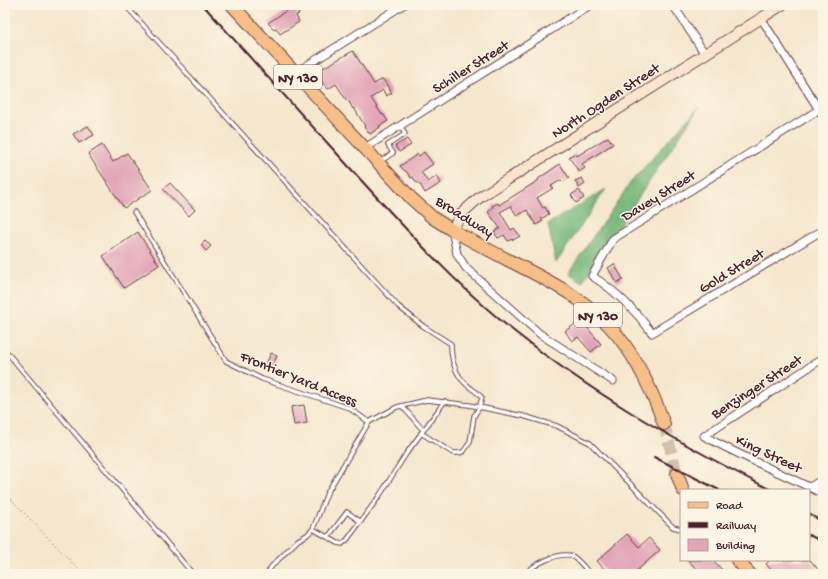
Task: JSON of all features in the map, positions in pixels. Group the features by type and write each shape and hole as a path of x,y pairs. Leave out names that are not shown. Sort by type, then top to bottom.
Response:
{"main road":[{"name":"Broadway","path":"232,5 411,198 433,218 452,230 570,294 597,315 617,335 636,363 653,395 664,424"},
{"path":"677,474 683,489"},
{"path":"738,561 750,574"}],"street":[{"path":"295,73 403,5"},
{"name":"Schiller Street","path":"364,148 590,5"},
{"path":"673,5 705,54"},
{"name":"North Ogden Street","path":"452,230 462,213 480,197 782,5"},
{"path":"761,18 822,110"},
{"name":"Davey Street","path":"652,333 627,303 592,276 613,239 822,110"},
{"path":"452,230 457,254 466,268 540,334 613,381"},
{"name":"Gold Street","path":"652,333 823,230"},
{"name":"Benzinger Street","path":"704,436 823,358"},
{"name":"King Street","path":"704,436 823,494"},
{"path":"810,487 823,479"}],"lane":[{"path":"125,5 398,306 423,326 451,344 452,358 457,373 466,385 478,393 482,398 480,408 474,416 468,447 460,453 453,453 449,451 422,431 402,406"},
{"path":"378,163 393,153 388,145 406,134 400,126"},
{"name":"Frontier Yard Access","path":"134,212 226,361 262,379 349,408 369,422 397,407 427,400 445,401 523,416 557,426 590,443 673,527 680,529"},
{"path":"5,350 193,574"},
{"path":"314,529 338,543 342,544 347,540 378,498 422,431 445,401"},
{"path":"267,574 298,540 314,529 327,493 369,422"},
{"path":"328,537 347,512 361,522"},
{"path":"525,574 539,563 568,555 574,557 590,574"}],"path":[{"path":"5,493 83,574"}],"green space":[{"path":"699,107 582,282 568,273 631,182"},
{"path":"606,189 556,263 548,224"}],"building":[{"path":"293,5 299,14 296,15 299,22 280,34 276,28 274,29 268,23"},
{"path":"353,51 374,84 383,79 392,93 386,96 383,90 371,98 382,115 383,114 388,121 379,126 380,127 370,134 364,127 365,126 354,108 353,109 336,84 328,89 314,73"},
{"path":"88,126 94,135 79,143 73,134"},
{"path":"608,137 613,144 582,164 585,168 579,172 569,157 575,153 577,156"},
{"path":"407,139 411,145 399,152 395,146"},
{"path":"102,145 113,162 127,153 152,190 124,208 88,154"},
{"path":"424,152 433,164 421,172 428,182 437,176 441,183 425,193 420,184 416,182 413,177 411,178 400,166 418,154 419,156"},
{"path":"560,164 569,178 563,182 561,180 551,186 553,188 537,198 549,214 541,219 543,221 536,225 527,210 517,216 511,206 500,212 511,230 514,228 520,236 508,241 504,235 498,238 494,232 500,228 488,212 493,208 492,206 498,203 499,205 539,180 538,179"},
{"path":"582,178 585,184 579,188 575,181"},
{"path":"170,183 195,210 189,216 163,189"},
{"path":"579,190 584,198 576,203 571,195"},
{"path":"138,232 159,265 124,288 103,256"},
{"path":"205,241 211,246 206,251 201,245"},
{"path":"614,264 623,279 617,283 608,268"},
{"path":"577,323 580,328 585,325 601,344 591,352 578,337 572,341 565,331"},
{"path":"271,353 277,356 273,365 267,362"},
{"path":"304,405 307,423 294,425 291,407"},
{"path":"627,534 639,547 649,538 660,550 633,574 609,574 597,561"},
{"path":"810,560 822,574 775,574 766,564 769,561"},
{"path":"689,561 714,561 726,574 701,574"}],"tunnel":[{"path":"664,424 677,474"}],"railway":[{"path":"203,5 340,158 411,234 445,269 499,319 563,368 596,391 665,433 769,489"},
{"path":"654,457 717,489"},
{"path":"810,515 823,522"},
{"path":"810,536 823,542"}]}
